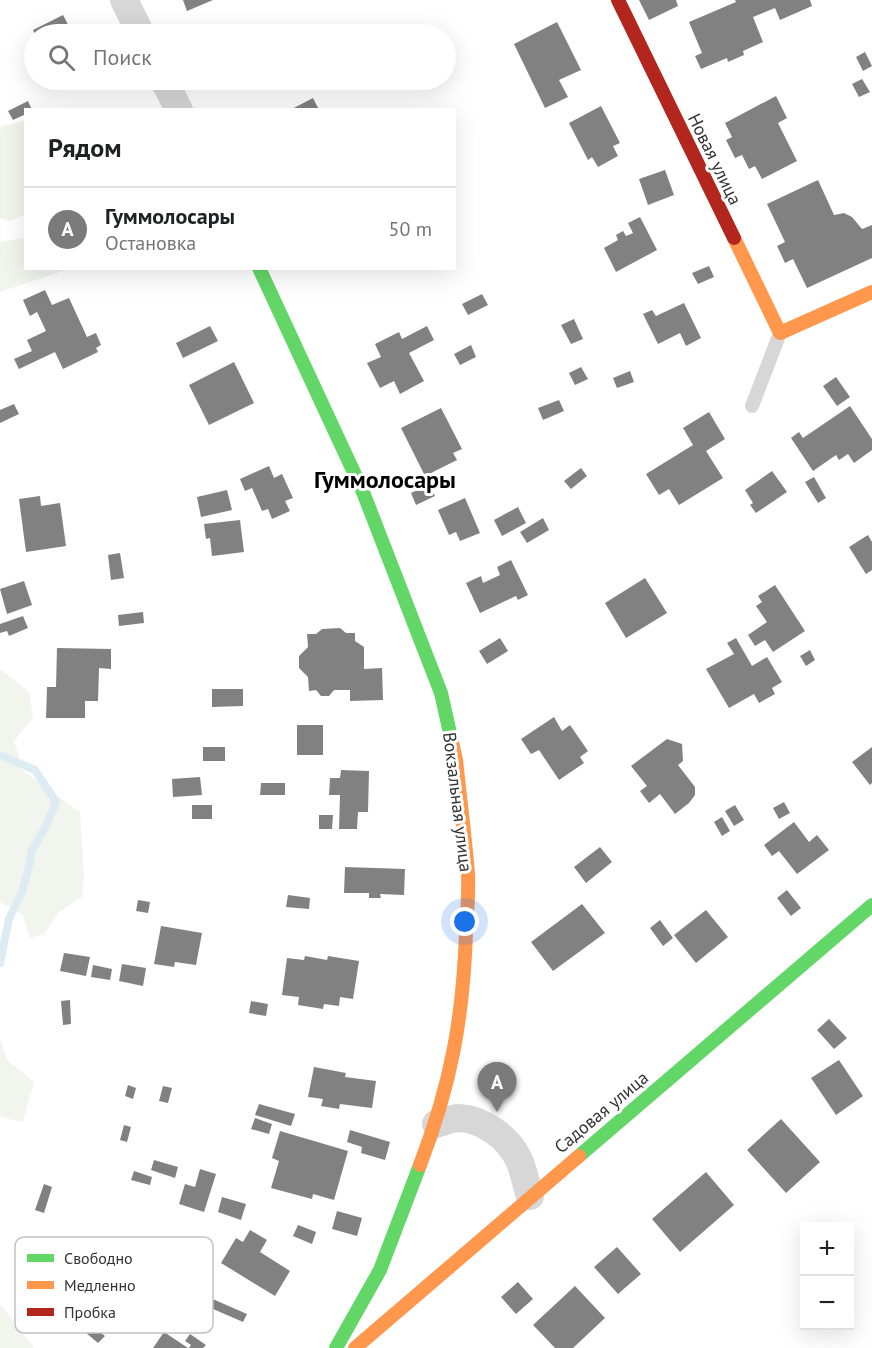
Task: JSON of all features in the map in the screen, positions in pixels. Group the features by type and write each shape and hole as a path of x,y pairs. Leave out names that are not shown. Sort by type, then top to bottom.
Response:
{"street":[{"path":"124,0 136,24"},
{"name":"Новая улица","path":"618,0 780,333"},
{"path":"169,90 178,108"},
{"name":"Вокзальная улица","path":"260,270 363,492 441,693 453,749 468,876 465,961 459,1024 450,1075 436,1124 380,1270 336,1348"},
{"path":"780,333 872,292"},
{"name":"Садовая улица","path":"355,1348 872,905"},
{"path":"436,1124 457,1118 472,1120 505,1140 519,1159 530,1196"}],"lane":[{"path":"752,406 780,333"}],"shaded area":[{"path":"24,120 24,215 10,221 0,218 0,127"},
{"path":"24,238 24,270 66,270 0,292 0,242"},
{"path":"0,669 29,692 33,717 14,741 23,771 80,812 84,877 82,897 59,912 44,934 30,938 22,914 0,902"},
{"path":"0,1039 8,1061 34,1082 23,1122 0,1117"},
{"path":"0,1306 2,1306 15,1323 15,1333 23,1333 34,1348 0,1348"}],"building":[{"path":"183,0 213,0 187,11"},
{"path":"639,0 676,0 678,6 649,20"},
{"path":"735,0 810,0 812,6 780,20 775,8 753,17 763,42 743,51 744,55 728,62 727,58 701,69 695,56 702,53 689,22 736,2"},
{"path":"63,15 68,24 45,24"},
{"path":"557,22 581,70 559,80 568,97 545,108 514,44"},
{"path":"865,52 872,66 863,71 856,57"},
{"path":"862,79 870,92 859,97 852,84"},
{"path":"776,96 787,118 778,123 797,161 762,179 755,166 749,169 742,155 735,158 726,140 732,137 725,123"},
{"path":"313,98 318,108 294,108"},
{"path":"28,101 31,108 24,108 24,115 13,120 8,111"},
{"path":"601,106 620,143 613,146 618,156 598,167 592,157 588,160 569,123"},
{"path":"665,170 674,195 648,205 639,179"},
{"path":"818,180 834,215 844,213 852,217 862,229 872,225 872,258 807,288 793,259 785,263 777,246 785,242 767,204"},
{"path":"640,217 657,250 616,272 604,248 618,240 616,235 623,231 626,236 633,233 628,223"},
{"path":"709,266 714,277 698,284 692,273"},
{"path":"45,290 52,305 69,298 87,337 96,333 101,345 96,348 98,352 63,369 55,352 19,369 14,359 32,351 27,340 46,331 37,312 30,316 23,300"},
{"path":"482,294 488,305 468,315 462,304"},
{"path":"684,303 701,338 686,346 680,333 658,344 643,314 652,310 656,316"},
{"path":"574,319 583,339 571,344 561,325"},
{"path":"210,326 218,341 183,358 176,343"},
{"path":"427,326 434,340 409,353 424,381 400,394 394,381 380,388 367,363 381,357 375,344 399,332 402,339"},
{"path":"471,345 476,357 460,365 454,354"},
{"path":"234,362 254,403 209,425 189,385"},
{"path":"581,367 588,379 575,385 569,373"},
{"path":"630,371 634,382 617,388 613,378"},
{"path":"836,377 850,397 837,406 823,386"},
{"path":"559,400 564,411 543,420 538,408"},
{"path":"14,404 19,414 0,423 0,410"},
{"path":"850,406 872,439 872,450 854,463 848,454 839,460 836,455 813,471 791,438 799,432 803,438"},
{"path":"441,408 462,449 453,453 457,460 425,476 401,428"},
{"path":"709,412 725,439 706,451 723,478 679,505 669,489 659,495 646,474 693,445 683,428"},
{"path":"269,466 274,478 282,474 293,498 285,501 290,511 272,519 268,509 262,511 252,488 245,491 240,479"},
{"path":"581,468 587,476 571,489 564,481"},
{"path":"772,471 787,492 756,513 750,505 753,503 745,490"},
{"path":"814,477 826,498 818,503 805,482"},
{"path":"429,485 435,496 416,505 411,493"},
{"path":"227,490 232,510 201,517 197,497"},
{"path":"40,496 41,506 60,503 66,546 26,552 19,499"},
{"path":"465,498 480,533 460,541 456,532 449,535 438,510"},
{"path":"518,507 526,523 502,536 494,520"},
{"path":"543,518 549,530 527,543 520,532"},
{"path":"240,520 244,552 212,556 210,538 206,539 204,524"},
{"path":"868,535 872,542 872,570 866,574 849,547"},
{"path":"120,553 124,578 111,580 108,555"},
{"path":"511,560 528,595 518,600 516,596 480,613 466,583 481,576 483,583 500,575 497,567"},
{"path":"645,578 667,613 626,638 605,603"},
{"path":"24,581 32,605 7,614 0,589"},
{"path":"775,585 805,631 773,652 765,640 755,646 748,635 767,622 756,606 762,602 758,596"},
{"path":"143,612 144,623 119,626 118,615"},
{"path":"23,616 28,628 9,636 7,631 0,633 0,624"},
{"path":"340,628 346,633 355,633 355,641 364,647 364,669 382,668 383,700 350,701 350,690 334,690 329,696 321,696 316,690 309,691 308,677 299,668 299,656 308,647 307,634 316,634 322,629"},
{"path":"500,638 508,651 487,664 479,651"},
{"path":"736,638 752,666 767,657 782,682 772,688 775,694 759,703 754,694 729,708 706,669 734,654 727,643"},
{"path":"57,648 111,649 111,669 99,668 98,701 85,701 85,718 46,718 47,687 56,687"},
{"path":"810,650 815,660 806,666 800,656"},
{"path":"212,689 243,689 243,706 212,707"},
{"path":"554,717 562,731 570,725 588,751 580,757 584,763 559,780 539,750 531,754 521,739"},
{"path":"297,725 323,725 323,755 297,755"},
{"path":"667,739 682,744 683,761 678,765 695,787 695,795 675,814 660,794 649,803 640,791 647,786 631,766"},
{"path":"203,747 225,747 225,761 203,761"},
{"path":"872,747 872,783 870,785 852,762"},
{"path":"341,770 369,771 368,812 358,812 357,829 339,829 340,795 329,795 330,778 340,778"},
{"path":"200,777 202,795 173,797 172,779"},
{"path":"261,783 285,783 285,795 260,795"},
{"path":"784,802 790,813 779,819 773,808"},
{"path":"192,805 212,805 212,819 192,819"},
{"path":"735,805 744,820 734,826 725,811"},
{"path":"319,815 333,815 332,829 319,829"},
{"path":"722,817 730,831 722,836 714,822"},
{"path":"794,822 809,842 817,835 829,850 797,874 779,851 772,856 764,845"},
{"path":"600,847 612,862 586,883 574,867"},
{"path":"345,867 405,869 404,895 380,894 381,898 369,898 369,893 344,893"},
{"path":"787,890 801,908 791,916 777,898"},
{"path":"288,895 310,898 309,909 286,907"},
{"path":"138,900 150,902 148,913 136,911"},
{"path":"582,904 605,933 553,971 531,942"},
{"path":"706,910 728,937 696,963 674,935"},
{"path":"660,920 673,938 663,946 650,928"},
{"path":"161,926 202,933 196,965 175,962 174,967 154,964"},
{"path":"64,953 90,957 86,976 60,971"},
{"path":"305,956 327,960 328,956 359,961 353,999 340,997 339,1006 324,1004 323,1009 298,1005 299,997 282,995 287,958 304,960"},
{"path":"122,964 146,968 143,986 119,981"},
{"path":"93,965 112,969 110,980 91,977"},
{"path":"70,1000 71,1024 63,1025 61,1001"},
{"path":"251,1001 268,1004 266,1016 249,1013"},
{"path":"829,1019 847,1038 834,1049 817,1030"},
{"path":"839,1060 863,1096 836,1115 811,1078"},
{"path":"314,1067 346,1073 345,1077 376,1081 372,1108 340,1104 339,1109 321,1106 323,1099 308,1097"},
{"path":"128,1085 136,1088 133,1099 125,1096"},
{"path":"163,1086 172,1088 168,1103 159,1101"},
{"path":"259,1104 295,1114 291,1126 255,1115"},
{"path":"255,1118 272,1124 269,1134 251,1129"},
{"path":"781,1119 820,1162 786,1193 747,1150"},
{"path":"124,1125 131,1127 127,1142 120,1140"},
{"path":"350,1130 390,1142 385,1160 361,1153 362,1147 347,1142"},
{"path":"280,1131 348,1151 334,1200 313,1194 312,1199 271,1188 279,1161 272,1158"},
{"path":"154,1160 178,1167 175,1178 151,1170"},
{"path":"200,1169 216,1174 204,1212 179,1204 185,1184 195,1187"},
{"path":"134,1171 152,1177 150,1185 131,1180"},
{"path":"706,1172 734,1205 680,1252 652,1219"},
{"path":"44,1184 52,1187 44,1213 35,1210"},
{"path":"222,1197 246,1204 241,1220 218,1212"},
{"path":"337,1211 362,1218 357,1236 332,1229"},
{"path":"298,1225 316,1232 312,1244 293,1236"},
{"path":"250,1230 267,1240 260,1252 290,1271 275,1296 221,1263 236,1238 243,1242"},
{"path":"617,1247 641,1274 618,1294 594,1267"},
{"path":"518,1282 533,1299 516,1314 501,1297"},
{"path":"575,1286 605,1318 573,1348 555,1348 533,1325"},
{"path":"213,1299 247,1314 243,1322 213,1309"},
{"path":"86,1333 101,1333 105,1336 98,1343"},
{"path":"166,1333 188,1348 153,1348"},
{"path":"190,1334 206,1345 203,1348 189,1348 191,1345 185,1341"}],"waterway":[{"path":"0,755 35,770 56,802 32,850 22,892 9,919 0,963"}],"traffic: fast":[{"path":"260,270 363,492 441,693 452,742"},
{"path":"579,1156 872,905"},
{"path":"336,1348 380,1270 420,1165"}],"traffic: slow":[{"path":"734,238 780,333 872,292"},
{"path":"420,1165 440,1107 454,1051 462,994 468,874 456,760 452,742"},
{"path":"355,1348 579,1156"}],"traffic: jam":[{"path":"618,0 734,238"}],"place":[{"name":"Гуммолосары","path":"497,1112"}],"district":[{"name":"Гуммолосары","path":"385,479"}]}
